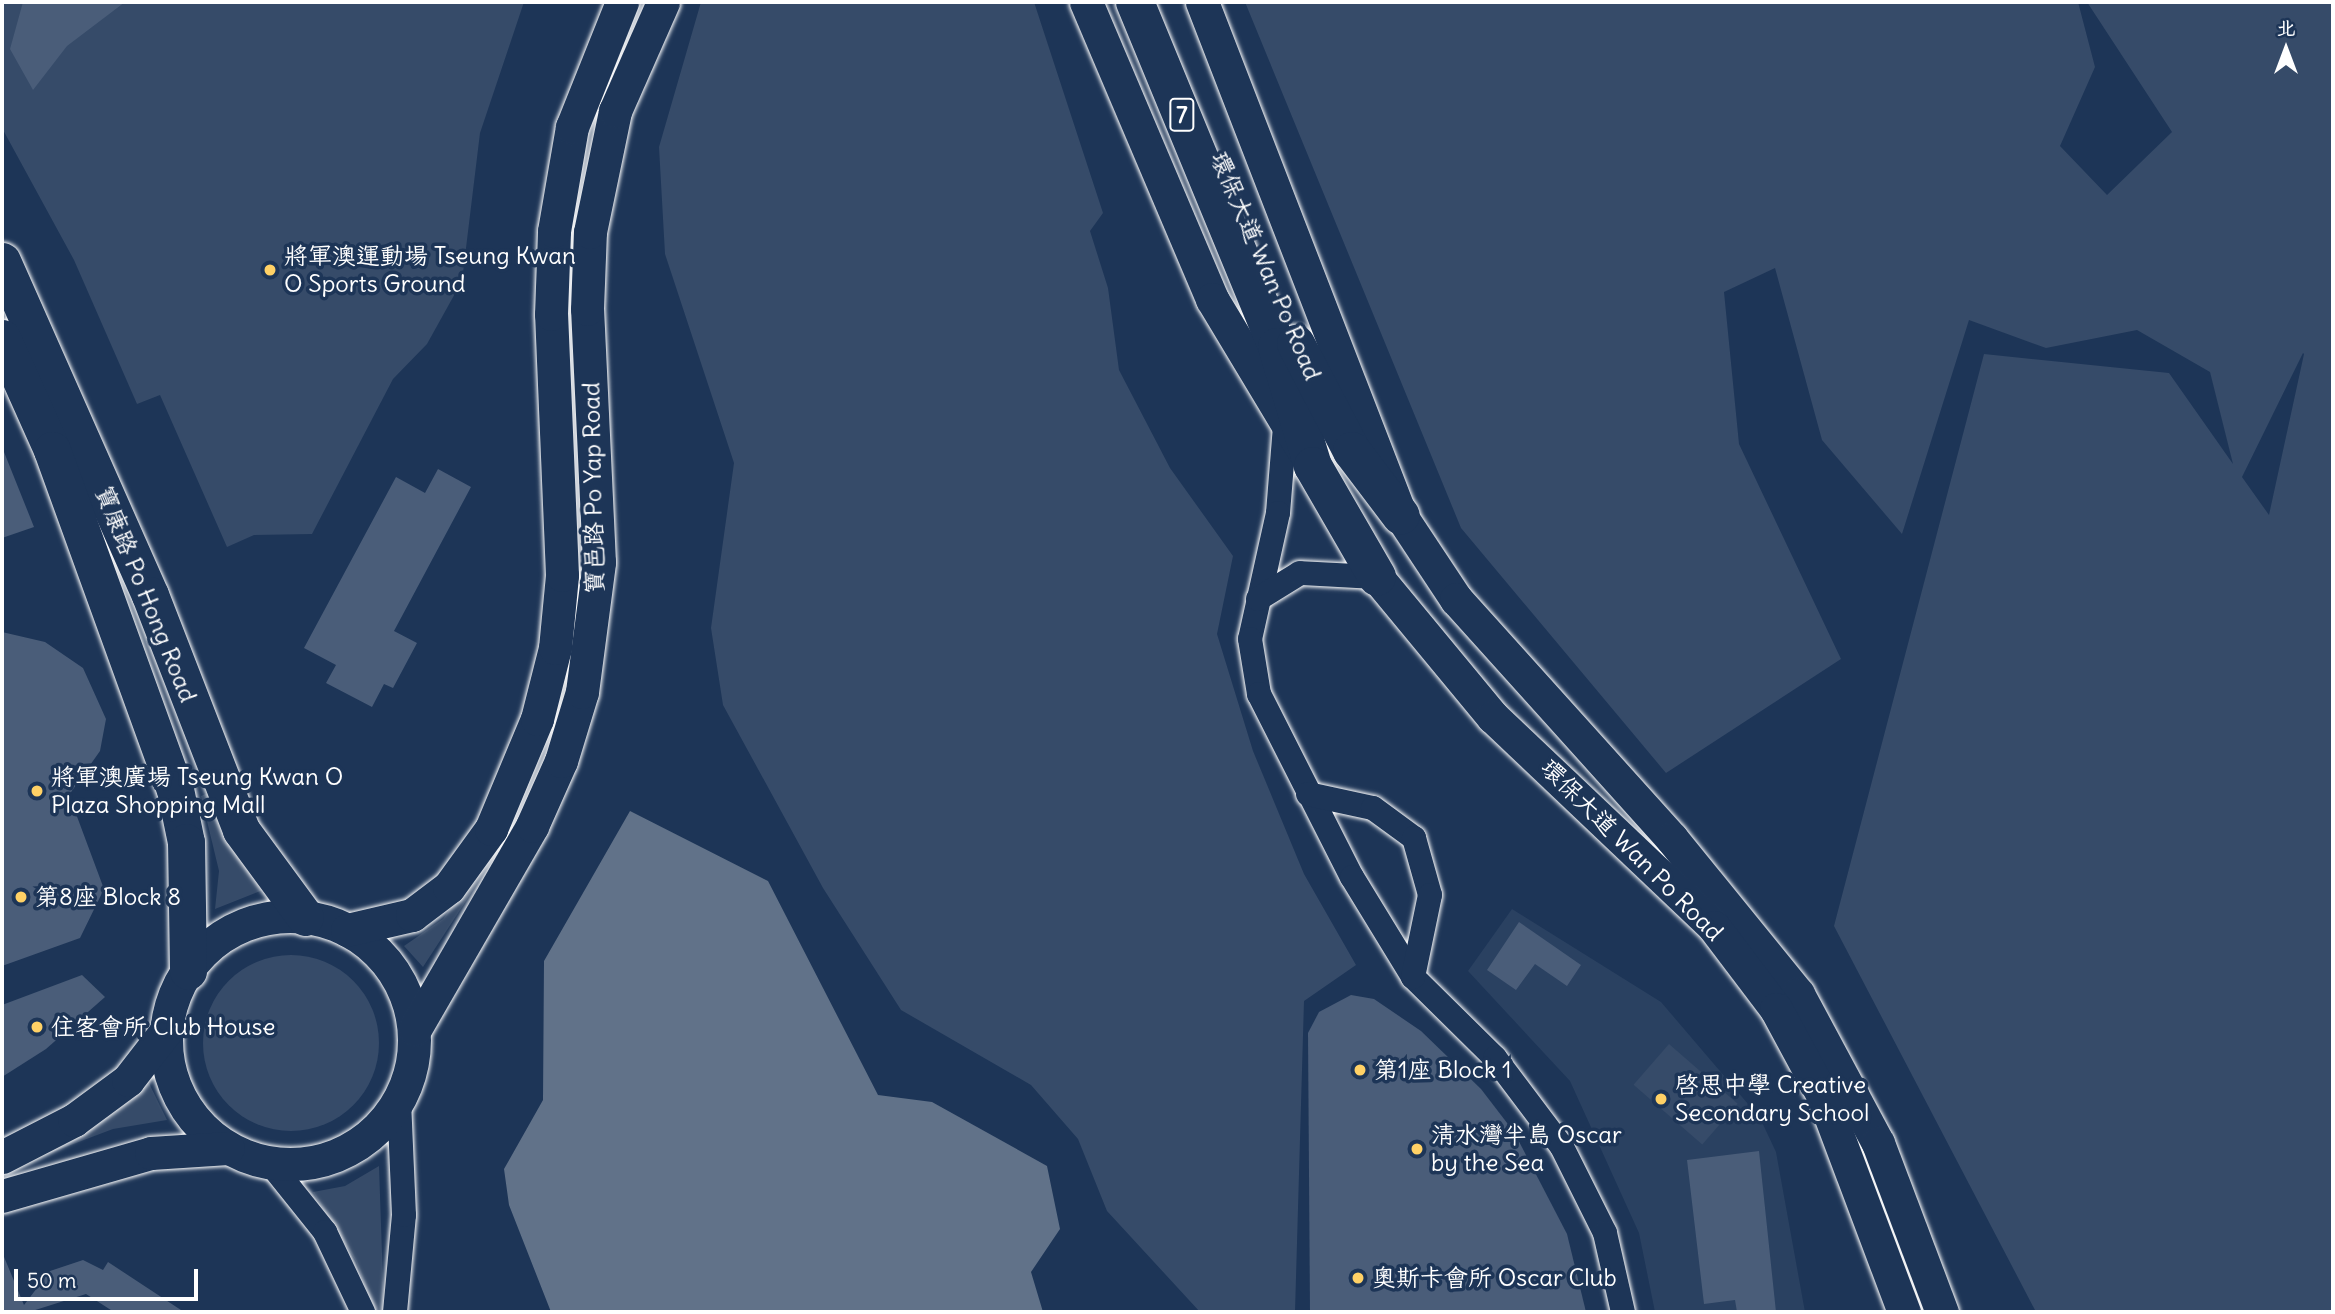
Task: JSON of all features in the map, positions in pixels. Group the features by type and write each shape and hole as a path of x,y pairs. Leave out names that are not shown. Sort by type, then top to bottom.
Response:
{"highway":[{"name":"環保大道 Wan Po Road","path":"1135,2 1237,224 1333,418 1401,516"},
{"name":"環保大道 Wan Po Road","path":"1157,2 1237,224 1313,466 1377,577"}],"main road":[{"name":"寶邑路 Po Yap Road","path":"347,930 412,915 449,887 491,829 537,719 555,648 562,575 551,314 554,231 572,127 622,2"},
{"name":"寶邑路 Po Yap Road","path":"166,1031 167,1055 181,1101 195,1121 228,1148 269,1162 307,1163 346,1151 375,1131 399,1102 409,1079 415,1029 538,814 582,692 599,562 587,309 590,232 615,111 663,2"},
{"name":"環保大道 Wan Po Road","path":"1086,2 1189,251 1285,426 1313,466"},
{"name":"環保大道 Wan Po Road","path":"1202,2 1401,516 1456,599 1672,839 1798,994 1878,1143 1942,1312"},
{"name":"寶康路 Po Hong Road","path":"2,261 150,596 241,831 305,917"},
{"name":"寶康路 Po Hong Road","path":"2,338 52,450 175,789 186,842 188,971"},
{"name":"環保大道 Wan Po Road","path":"1377,577 1493,717 1714,927 1776,1009 1822,1094 1904,1312"},
{"name":"寶邑路 Po Yap Road","path":"2,1157 74,1120 128,1080 166,1031 188,971 210,946 239,927 271,918 305,917 347,930 394,971 415,1029"},
{"name":"寶邑路 Po Yap Road","path":"2,1196 151,1153 228,1148"}],"street":[{"path":"1285,426 1278,513 1250,639 1253,675 1308,794 1413,977 1494,1058 1544,1118 1593,1203 1614,1264 1623,1312"},
{"path":"1258,599 1300,573 1377,577"},
{"path":"1308,794 1373,808 1414,838 1430,895 1413,977"},
{"path":"395,1312 404,1215 399,1102"},
{"path":"269,1162 325,1232 363,1312"}],"shaded area":[{"name":"將軍澳運動場 Tseung Kwan O Sports Ground","path":"2,2 524,2 480,133 462,281 427,344 393,379 312,534 254,535 227,547 160,395 137,404 74,260 2,128"},
{"path":"640,2 649,2 613,81 589,529 561,720 521,816 423,967 404,946 443,919 499,841 577,587 572,230 586,142 609,68"},
{"path":"701,2 1034,2 1103,213 1090,231 1108,288 1119,370 1170,468 1233,556 1217,634 1253,751 1304,874 1356,965 1304,1001 1295,1312 1200,1312 1107,1211 1078,1139 1031,1085 901,1010 823,888 723,705 711,628 734,463 665,254 659,147"},
{"path":"1245,2 2078,2 2095,67 2060,146 2107,195 2172,132 2087,2 2333,2 2333,1312 2036,1312 1834,926 1984,354 2169,373 2233,464 2210,372 2137,330 2046,348 1969,320 1902,534 1822,440 1775,268 1724,292 1739,444 1841,659 1666,773 1461,528","holes":["2304,354 2269,515 2242,477"]},
{"path":"208,793 263,890 215,909 219,871 201,796"},
{"path":"630,811 768,881 878,1095 932,1102 1047,1166 1060,1229 1031,1272 1043,1312 551,1312 509,1205 504,1169 543,1100 544,961"},
{"name":"啓思中學 Creative Secondary School","path":"1512,909 1661,1002 1760,1118 1776,1152 1805,1312 1655,1312 1639,1233 1570,1081 1468,971"},
{"path":"291,955 325,962 353,981 372,1009 379,1043 372,1077 353,1105 325,1124 291,1131 257,1124 229,1105 210,1077 203,1043 210,1009 229,981 257,962"},
{"path":"1669,1044 1738,1104 1702,1144 1634,1085"},
{"path":"147,1079 167,1120 113,1129 2,1171"},
{"path":"379,1166 384,1312 375,1312 356,1261 313,1192 345,1186"}],"building":[{"path":"23,2 125,2 67,46 33,90 10,49"},
{"path":"2,447 34,527 2,538"},
{"path":"438,469 471,487 394,631 417,643 393,688 384,684 372,707 326,683 336,665 304,648 396,477 425,493"},
{"name":"將軍澳廣場 Tseung Kwan O Plaza Shopping Mall","path":"2,632 45,642 83,668 106,719 100,751 69,795 104,889 80,938 2,966"},
{"path":"1519,922 1581,965 1567,986 1535,964 1516,990 1487,970"},
{"name":"住客會所 Club House","path":"82,975 105,997 46,1049 2,1077 2,1005"},
{"name":"清水灣半島 Oscar by the Sea","path":"1351,995 1374,999 1421,1031 1481,1089 1514,1132 1567,1234 1586,1312 1310,1312 1308,1033 1319,1012"},
{"path":"1759,1151 1776,1312 1737,1312 1735,1300 1704,1304 1687,1160"},
{"path":"2,1252 24,1305 50,1271 83,1260 103,1270 108,1262 184,1312 114,1312 86,1294 29,1312 2,1312"}],"place":[{"name":"將軍澳運動場 Tseung Kwan O Sports Ground","path":"270,270"},
{"name":"將軍澳廣場 Tseung Kwan O Plaza Shopping Mall","path":"37,791"},
{"name":"第8座 Block 8","path":"21,897"},
{"name":"住客會所 Club House","path":"37,1027"},
{"name":"第1座 Block 1","path":"1360,1070"},
{"name":"啓思中學 Creative Secondary School","path":"1661,1099"},
{"name":"清水灣半島 Oscar by the Sea","path":"1417,1149"},
{"name":"奧斯卡會所 Oscar Club","path":"1358,1278"}]}
